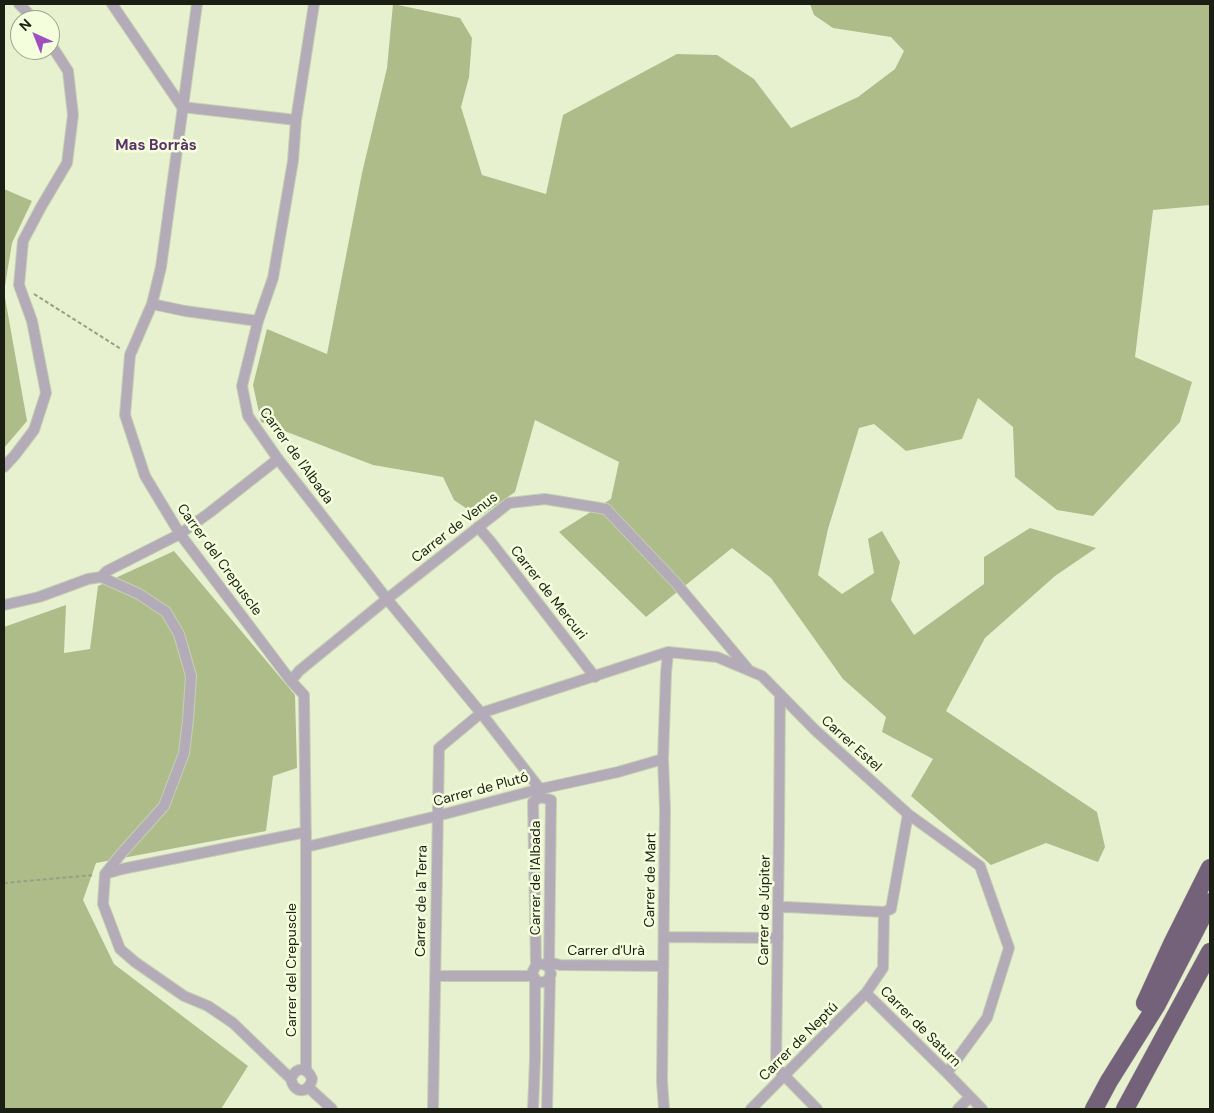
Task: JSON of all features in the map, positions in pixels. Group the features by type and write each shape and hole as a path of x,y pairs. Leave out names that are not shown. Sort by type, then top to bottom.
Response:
{"highway":[{"path":"1094,1109 1210,868"},
{"path":"1108,1080 1156,1006 1210,902"},
{"path":"1125,1109 1210,952"}],"street":[{"path":"112,4 182,107 296,120"},
{"name":"Carrer del Crepuscle","path":"197,4 161,267 152,304 130,355 125,415 145,476 180,534 291,681 304,695 306,1070"},
{"name":"Carrer de l'Albada","path":"314,4 296,120 293,162 273,278 258,321 242,386 248,416 278,458 387,599 481,714 540,793 550,800 550,969 547,1109"},
{"path":"4,468 34,430 46,393 32,321 20,285 23,242 67,163 69,153 73,115 68,71 60,59"},
{"path":"152,304 185,311 258,321"},
{"path":"101,577 107,571 180,534 278,458"},
{"name":"Carrer de Venus","path":"291,681 299,671 387,599 509,503 545,499 606,509 676,583 750,671"},
{"name":"Carrer de Mercuri","path":"478,527 595,676"},
{"path":"4,605 40,596 88,579 101,577 140,594 166,612 179,634 191,676 184,753 164,806 104,874 103,904 120,949 135,962 184,996 208,1006 233,1022 291,1079 293,1085 298,1090 308,1088 312,1079 306,1070 297,1071 291,1079"},
{"name":"Carrer Estel","path":"481,714 668,652 717,657 762,676 815,730 908,814 980,866 1009,948 987,1018 947,1073"},
{"name":"Carrer de Mart","path":"664,1109 662,1081 665,809 663,759 668,652"},
{"name":"Carrer de Júpiter","path":"780,694 776,1067 817,1109"},
{"name":"Carrer de la Terra","path":"434,1109 439,748 481,714"},
{"name":"Carrer de Plutó","path":"306,847 540,793 663,759"},
{"name":"Carrer de l'Albada","path":"536,965 533,802 540,793"},
{"name":"Carrer de Saturn","path":"908,814 891,909 884,912 883,968 866,992 982,1109"},
{"path":"104,874 306,832"},
{"path":"778,908 884,912"},
{"name":"Carrer d'Urà","path":"664,937 778,938"},
{"path":"435,976 534,978 542,982 548,980 550,969 542,964 536,965 532,973 534,978 535,1060 533,1109"},
{"name":"Carrer d'Urà","path":"550,969 560,965 663,966"},
{"name":"Carrer de Neptú","path":"751,1109 866,992"},
{"path":"308,1088 332,1109"},
{"path":"958,1109 970,1097"}],"path":[{"path":"20,285 130,355"},
{"path":"4,882 104,874"}],"green space":[{"path":"393,4 460,18 472,38 469,77 461,107 482,175 546,194 563,115 677,54 717,55 754,79 791,128 858,97 895,69 904,51 891,37 833,28 814,15 810,4 1210,4 1210,205 1153,210 1135,357 1192,382 1180,422 1093,516 1057,510 1015,477 1013,427 978,398 962,439 906,451 874,424 859,428 828,529 818,575 842,594 874,573 868,539 882,531 900,562 891,600 914,635 984,584 984,557 1030,528 1096,548 1055,576 985,638 946,711 1097,812 1105,847 1098,862 1046,843 991,865 911,796 933,759 882,732 886,717 843,679 771,578 732,548 646,617 559,532 611,499 619,462 535,420 515,492 479,517 454,500 443,477 373,465 261,422 253,385 267,329 327,354 362,173 387,68"},
{"path":"4,189 32,201 12,243 4,292"},
{"path":"4,292 27,421 4,448"},
{"path":"174,551 295,695 297,768 273,776 266,831 96,863 83,900 114,964 248,1066 221,1109 4,1109 4,627 66,605 64,653 90,649 98,586"}],"district":[{"name":"Mas Borràs","path":"156,146"}]}
